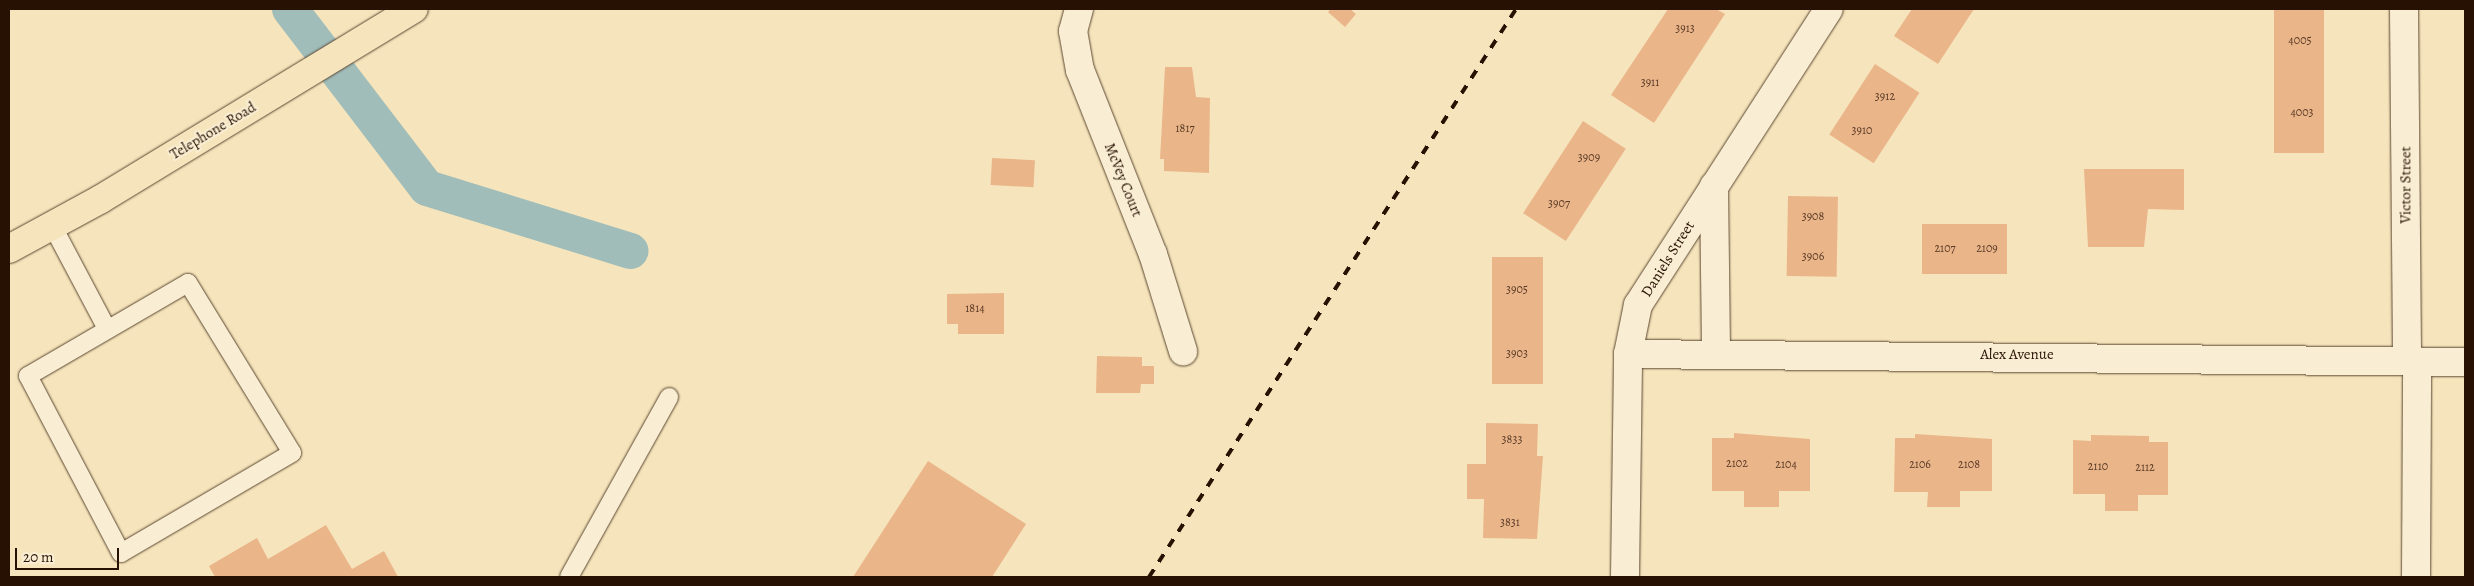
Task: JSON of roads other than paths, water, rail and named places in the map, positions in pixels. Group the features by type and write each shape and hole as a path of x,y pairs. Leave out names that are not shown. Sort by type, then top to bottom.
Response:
{"main road":[{"name":"Telephone Road","path":"9,249 52,226 414,9"}],"street":[{"name":"McVey Court","path":"1079,9 1073,31 1080,70 1153,254 1183,351"},
{"name":"Daniels Street","path":"1624,577 1628,354 1638,305 1829,9"},
{"name":"Victor Street","path":"2404,9 2416,577"},
{"path":"1714,186 1716,353"},
{"name":"Alex Avenue","path":"1628,354 1716,353 2465,362"}],"lane":[{"path":"52,226 106,327"},
{"path":"188,283 292,453 121,553 28,376 106,327 188,283"},
{"path":"569,577 669,398"}],"waterway":[{"path":"290,9 427,188 630,251"}],"railway":[{"path":"1149,577 1516,9"}]}
